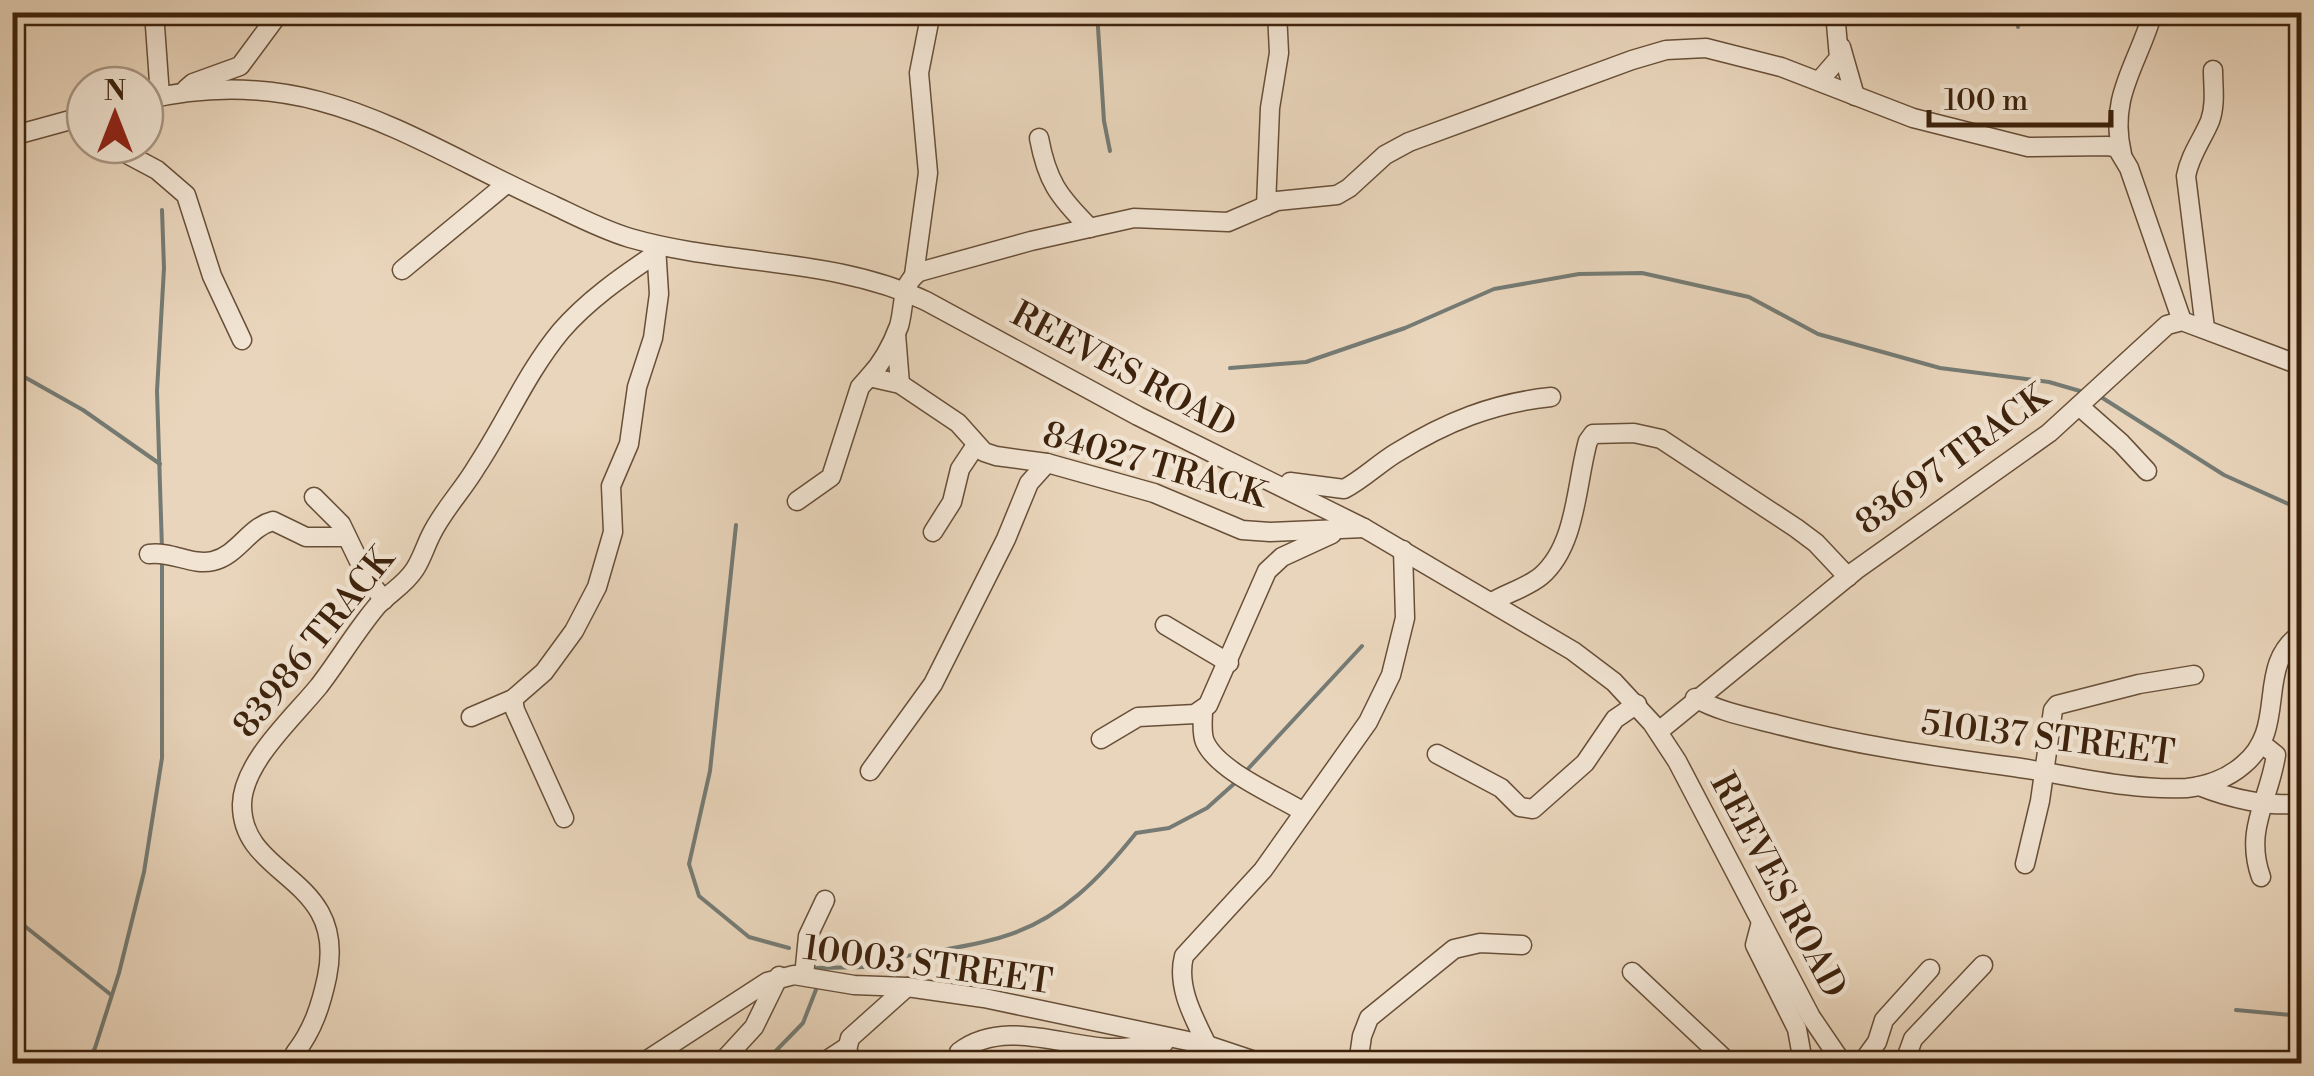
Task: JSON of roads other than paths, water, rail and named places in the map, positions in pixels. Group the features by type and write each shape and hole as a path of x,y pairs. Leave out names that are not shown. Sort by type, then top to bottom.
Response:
{"street":[{"path":"153,65 154,12"},
{"path":"182,93 193,83 240,66 280,12"},
{"path":"797,501 831,477 860,387 882,362 896,333 904,291 914,275 928,173 918,80 931,12"},
{"path":"1266,206 1270,108 1279,53 1277,12"},
{"path":"1835,12 1840,46 1855,96"},
{"path":"2154,12 2120,97 2116,120 2122,154 2182,321 2302,366"},
{"path":"1820,80 1837,64 1840,46"},
{"path":"914,275 1142,218 1228,222 1284,200 1336,195 1397,148 1666,50 1706,48 1781,67 1913,118 2028,147 2108,146 2122,154"},
{"path":"2204,328 2186,176 2214,104 2213,70"},
{"name":"REEVES ROAD","path":"165,96 259,90 338,104 388,123 505,185 655,250 836,272 904,291 1138,416 1364,528 1573,651 1637,704 1659,731 1811,1018 1839,1058"},
{"path":"12,136 65,123"},
{"path":"1039,138 1045,172 1053,188 1090,228"},
{"path":"148,165 186,195 212,276 242,340"},
{"path":"402,270 505,185"},
{"path":"471,718 513,699 544,672 574,631 598,587 612,532 611,486 629,444 638,387 657,314 659,277 655,250"},
{"name":"83986 TRACK","path":"295,1052 308,1035 319,1007 330,937 326,920 315,902 261,850 247,830 242,806 246,786 259,758 384,600 412,574 438,522 475,471 552,342 592,300 655,250"},
{"name":"83697 TRACK","path":"1659,731 1848,577 2048,432 2162,328 2182,321"},
{"path":"896,333 900,384"},
{"name":"84027 TRACK","path":"869,377 900,384 958,423 976,445 996,456 1047,464 1154,494 1242,530 1364,528"},
{"path":"1269,480 1344,489 1395,454 1464,416 1501,404 1551,397"},
{"path":"2078,406 2147,471"},
{"path":"1492,602 1538,578 1552,563 1570,523 1588,442 1600,432 1634,433 1669,443 1796,528 1848,577"},
{"path":"932,532 952,502 960,469 976,445"},
{"path":"870,771 932,684 1006,538 1029,482 1047,464"},
{"path":"314,497 342,524 368,580 384,600"},
{"path":"149,554 171,553 212,561 231,552 270,521 306,537 347,537"},
{"path":"1101,739 1138,717 1186,716 1203,710 1216,692 1258,587 1274,562 1340,531"},
{"path":"1206,1045 1183,986 1184,956 1236,902 1368,722 1390,674 1405,618 1402,550"},
{"path":"1165,626 1228,663"},
{"path":"2261,877 2254,846 2261,801 2276,758 2276,753 2262,744 2272,710 2277,661 2288,643 2302,632"},
{"path":"2025,864 2057,705 2194,675"},
{"name":"510137 STREET","path":"1696,698 1725,711 1845,743 2160,787 2199,786 2242,766 2262,744"},
{"path":"513,699 514,710 564,818"},
{"path":"1437,754 1501,788 1520,808 1533,809 1585,762 1615,718 1637,704"},
{"path":"1203,710 1204,736 1211,750 1241,777 1302,811"},
{"path":"2199,786 2222,795 2288,805 2302,802"},
{"path":"804,976 808,936 825,900"},
{"path":"1761,922 1755,944 1796,1028 1804,1063 1839,1058"},
{"path":"1358,1064 1362,1036 1370,1018 1454,949 1470,943 1522,945"},
{"path":"1904,1064 1913,1039 1983,965"},
{"path":"1860,1064 1877,1042 1884,1020 1930,969"},
{"path":"1632,972 1730,1064"},
{"path":"720,1064 754,1027 779,976"},
{"name":"10003 STREET","path":"640,1064 779,976 804,976 984,998 1206,1045 1264,1064"},
{"path":"821,1064 850,1055 859,1028 907,987"},
{"path":"959,1052 978,1040 1004,1036 1109,1048 1178,1041"}],"waterway":[{"path":"604,17 606,12"},
{"path":"1097,12 1104,121 1110,151"},
{"path":"2018,27 2020,12"},
{"path":"162,210 164,268 157,391 162,549"},
{"path":"1230,368 1306,362 1405,328 1494,289 1579,274 1642,273 1749,297 1818,334 1940,368 2049,382 2080,391"},
{"path":"12,370 83,410 160,464"},
{"path":"2101,397 2224,475 2302,510"},
{"path":"736,525 710,771 689,864 699,896 749,937 789,948"},
{"path":"86,1064 95,1048 119,973 144,872 162,758 162,559"},
{"path":"1246,771 1362,646"},
{"path":"881,965 891,959 991,940 1044,919 1078,895 1136,833 1169,828 1207,808 1236,782"},
{"path":"12,916 110,994"},
{"path":"817,968 868,967"},
{"path":"763,1064 803,1023 817,987"},
{"path":"2236,1010 2302,1016"}]}
